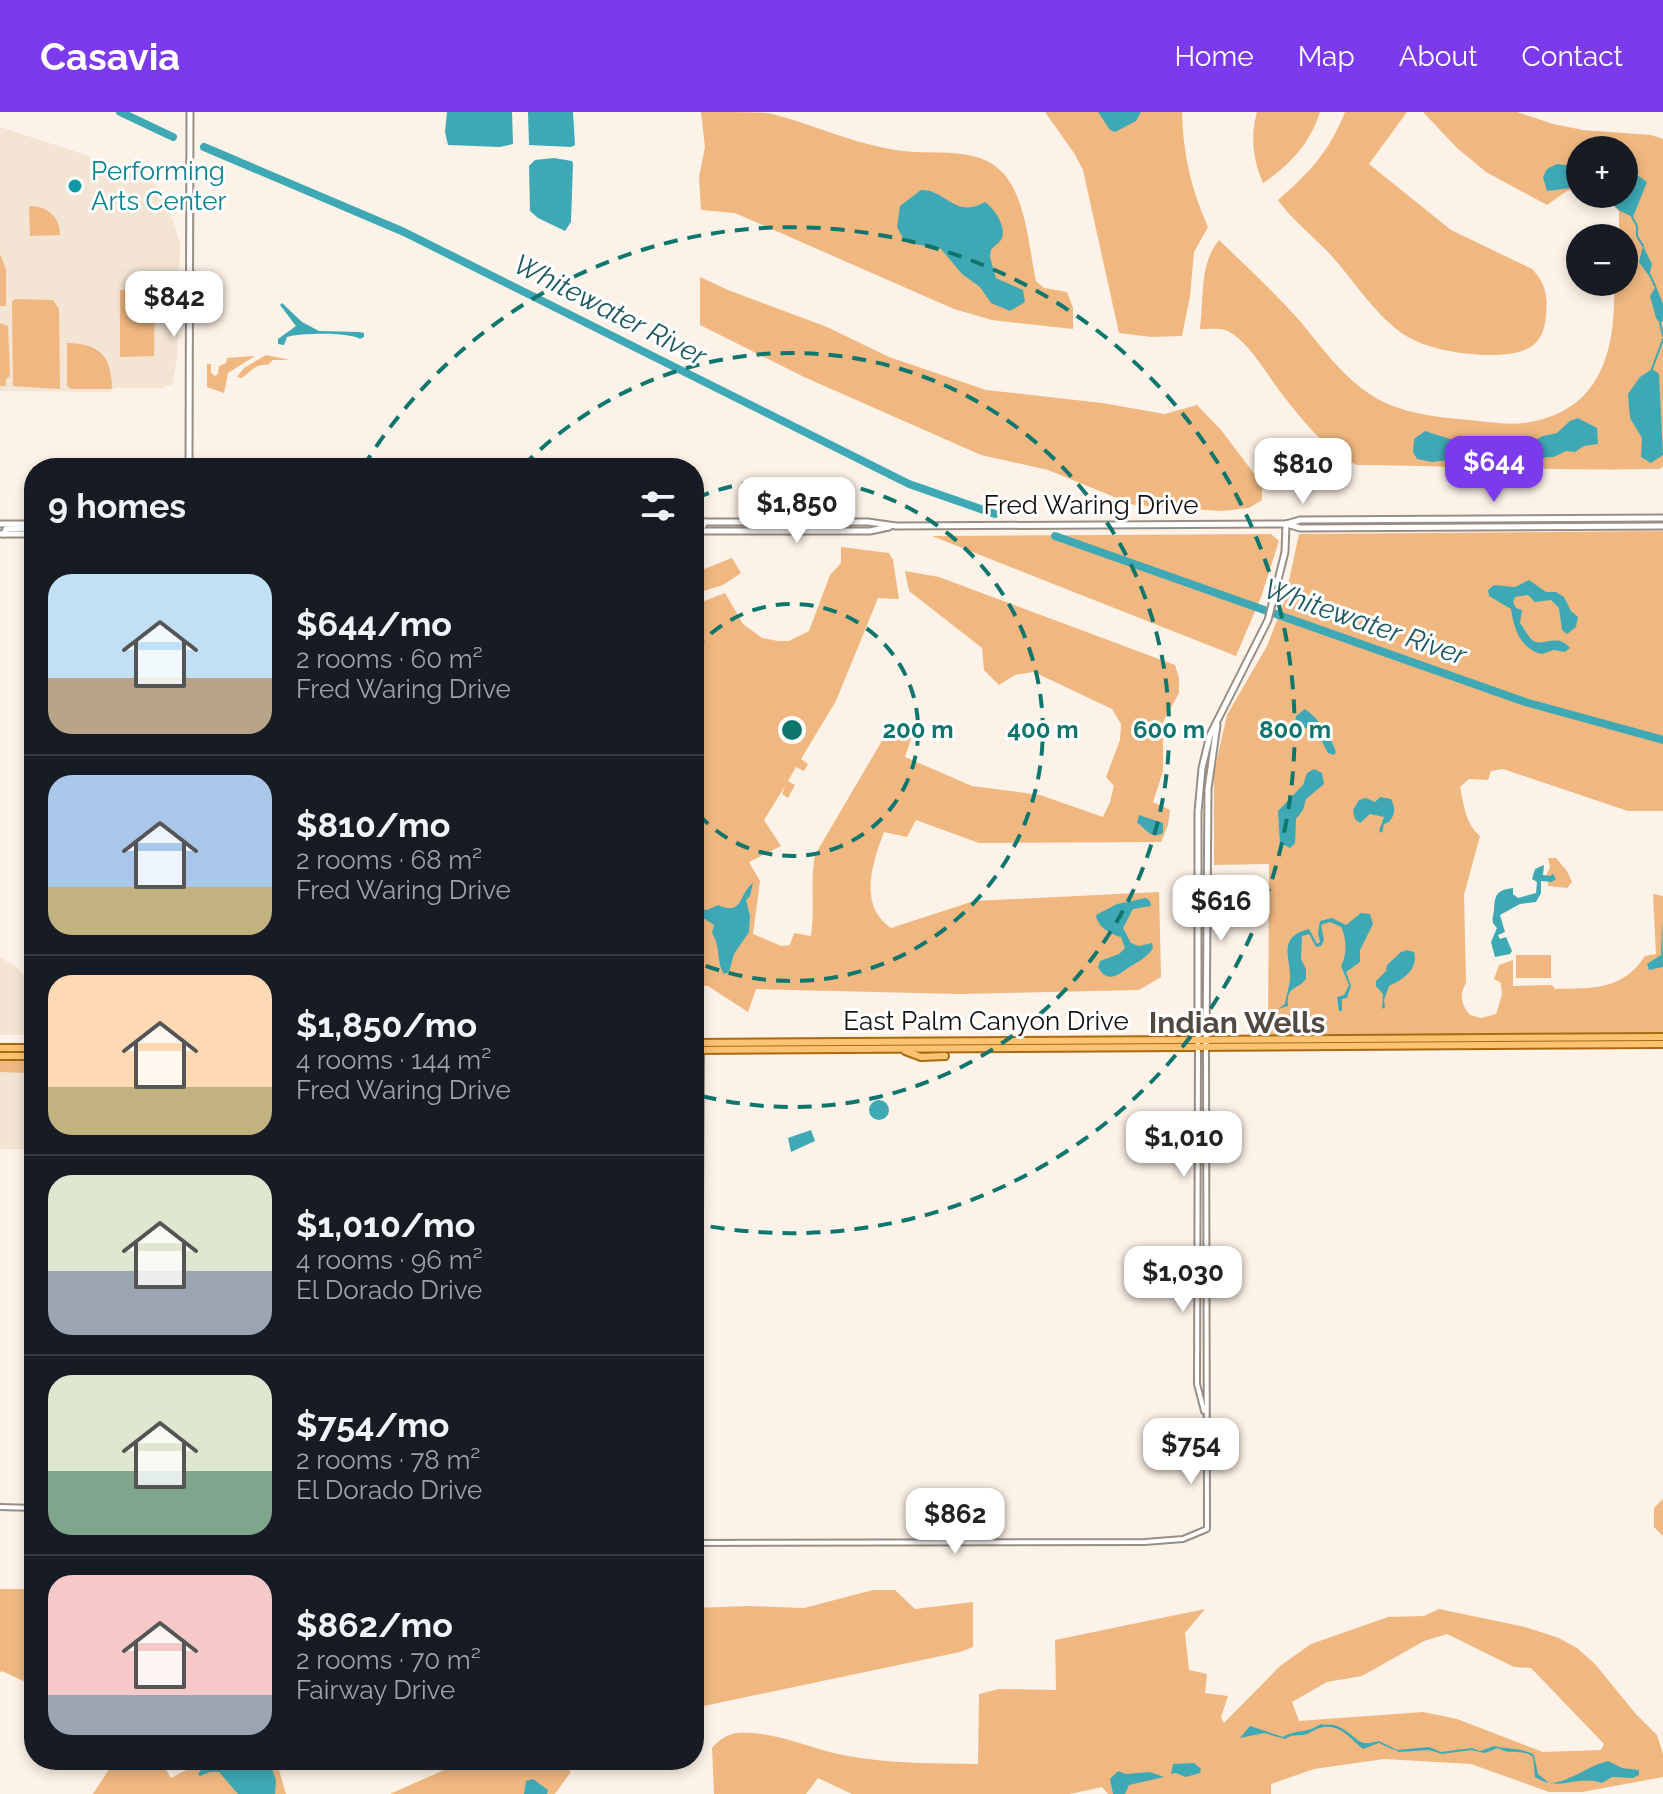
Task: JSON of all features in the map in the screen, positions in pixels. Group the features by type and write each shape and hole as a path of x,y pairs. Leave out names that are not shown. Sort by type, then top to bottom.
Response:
{"main road":[{"path":"189,458 190,112"},
{"name":"Fred Waring Drive","path":"704,522 868,522 896,526 1663,518"},
{"path":"0,524 24,528"},
{"path":"1202,1043 1198,966 1200,781 1210,735 1268,620 1281,572 1286,524"},
{"name":"Fred Waring Drive","path":"1286,524 1300,528 1663,526"},
{"name":"Fred Waring Drive","path":"704,527 870,531 896,526"},
{"path":"2,534 24,531"},
{"path":"1202,1043 1207,966 1208,789 1219,717"},
{"path":"1198,936 1207,936"},
{"path":"1198,966 1207,966"},
{"name":"East Palm Canyon Drive","path":"704,1046 898,1049 1663,1037"},
{"name":"East Palm Canyon Drive","path":"704,1046 1663,1044"},
{"path":"0,1048 24,1048"},
{"path":"898,1049 921,1057 945,1056"},
{"path":"0,1056 24,1056"}],"street":[{"path":"1202,1043 1197,1384 1205,1413"},
{"path":"704,1543 1145,1542 1183,1539 1207,1529 1202,1043"},
{"path":"0,1507 24,1508"}],"shaded area":[{"path":"701,112 768,113 885,148 955,153 992,164 1010,182 1016,195 1036,281 1044,288 1067,292 1073,308 1073,329 992,320 954,309 735,213 701,210 699,177 705,147"},
{"path":"1045,112 1182,112 1189,171 1208,227 1194,252 1182,336 1151,337 1119,333 1083,170"},
{"path":"1257,112 1320,112 1298,152 1263,183 1254,148"},
{"path":"1345,112 1407,112 1369,164 1451,230 1532,269 1545,290 1547,307 1543,332 1532,346 1521,351 1491,355 1439,349 1414,340 1379,313 1329,253 1278,200 1318,160"},
{"path":"1423,112 1517,112 1583,130 1651,135 1663,139 1663,466 1660,469 1357,465 1335,452 1316,434 1241,340 1225,330 1200,329 1205,271 1219,240 1290,310 1342,370 1382,401 1432,416 1508,424 1555,415 1575,404 1590,389 1608,351 1614,296 1638,296 1638,224 1619,224 1619,211 1616,208 1638,208 1638,136 1566,136 1566,192 1547,205 1486,172 1457,148"},
{"path":"0,127 105,164 141,173 164,192 180,244 177,360 172,385 165,385 164,388 115,388 110,392 0,391"},
{"path":"29,206 52,214 58,223 60,235 30,236"},
{"path":"0,254 6,269 6,306 0,306"},
{"path":"700,277 827,327 889,357 986,390 1102,403 1165,414 1197,405 1221,430 1262,484 1262,500 1249,508 1222,511 1134,505 1048,470 981,455 804,377 700,325"},
{"path":"120,290 155,290 154,356 120,357"},
{"path":"15,299 53,300 59,309 60,389 13,386 12,302"},
{"path":"0,323 8,326 10,376 6,379 6,386 0,386"},
{"path":"67,343 88,346 102,354 109,368 112,389 71,389 67,386"},
{"path":"266,355 290,360 273,360 242,378 237,377 244,368"},
{"path":"255,356 228,373 224,393 207,387 207,364 211,364 211,373 215,376 227,358"},
{"path":"1663,531 1663,811 1628,811 1503,769 1491,771 1488,780 1469,779 1460,787 1468,820 1480,836 1464,895 1466,983 1462,1000 1470,1015 1481,1018 1496,1014 1502,995 1501,983 1494,979 1499,965 1513,960 1513,986 1552,985 1555,989 1594,987 1616,982 1626,976 1645,956 1656,954 1653,894 1663,896 1663,1033 1268,1037 1269,864 1214,865 1214,772 1227,715 1267,646 1285,599 1299,534"},
{"path":"1271,534 1279,541 1261,597 1236,656 932,536"},
{"path":"841,547 889,553 893,560 899,599 878,598 836,701 801,759 808,764 804,771 796,767 788,781 795,785 788,798 782,794 785,786 764,820 781,846 749,862 760,881 753,934 781,946 790,945 794,933 811,936 815,855 890,727 912,736 905,757 972,786 1040,795 1103,817 1110,802 1114,786 1106,777 1120,740 1121,724 1112,709 1034,672 1015,675 999,685 984,670 982,648 909,591 905,571 939,577 1175,665 1179,693 1163,722 1163,771 1153,802 1170,810 1161,842 979,843 916,820 907,837 884,832 872,871 874,908 891,928 974,901 1159,892 1161,977 1139,990 958,994 756,989 748,1012 704,986 704,601 725,593 743,624 762,638 789,641 809,631 830,575 841,563"},
{"path":"732,558 741,573 723,585 704,591 704,569"},
{"path":"1548,858 1556,858 1567,871 1572,882 1567,888 1548,886 1548,880 1552,882 1550,876 1546,876 1550,867"},
{"path":"1516,955 1551,955 1551,978 1516,978"},
{"path":"0,957 24,976 24,1035 0,1035"},
{"path":"0,1061 24,1061 24,1073 0,1072"},
{"path":"24,1071 24,1149 0,1149 0,1072"},
{"path":"1663,1499 1663,1536 1654,1527 1654,1508"},
{"path":"0,1589 24,1589 24,1681 2,1671 0,1673"},
{"path":"873,1590 895,1590 915,1609 973,1602 973,1647 704,1706 704,1608 804,1608"},
{"path":"1205,1609 1185,1633 1189,1670 1207,1674 1205,1693 1228,1696 1221,1717 1224,1723 1280,1666 1311,1644 1388,1617 1424,1616 1439,1609 1525,1627 1559,1638 1577,1648 1595,1664 1657,1735 1663,1754 1663,1777 1582,1792 1549,1792 1471,1764 1384,1759 1314,1769 1271,1784 1271,1794 1108,1794 1102,1787 1070,1794 852,1794 818,1778 806,1794 714,1794 712,1748 724,1738 738,1733 766,1734 864,1759 978,1764 979,1694 999,1689 1056,1690 1055,1640","holes":["1447,1634 1514,1667 1531,1668 1604,1744 1601,1750 1543,1752 1457,1719 1423,1712 1299,1721 1292,1702 1327,1682 1362,1676 1424,1641"]},
{"path":"108,1770 166,1770 171,1778 186,1770 279,1770 286,1794 93,1794"},
{"path":"444,1770 570,1770 555,1794 390,1794"}],"water":[{"path":"447,112 512,112 513,144 500,147 448,145 445,132"},
{"path":"528,112 573,112 575,145 529,145"},
{"path":"1098,112 1141,112 1136,121 1115,132 1110,130"},
{"path":"554,158 572,161 573,164 571,222 565,231 530,211 529,166 535,160"},
{"path":"1557,164 1566,165 1566,189 1547,191 1543,177 1547,169"},
{"path":"1638,176 1647,182 1638,204"},
{"path":"921,190 935,193 959,206 972,207 985,202 992,209 1003,230 1001,240 991,250 996,278 1023,290 1025,302 1010,311 991,303 980,287 962,274 941,249 910,243 903,238 897,227 900,206"},
{"path":"1617,208 1637,208 1633,217"},
{"path":"1643,246 1652,264 1649,276 1639,262"},
{"path":"1656,286 1663,304 1663,321 1660,323 1650,296"},
{"path":"282,303 302,322 319,331 360,332 364,333 364,337 303,335 287,337 284,345 278,344 278,339 296,326 280,305"},
{"path":"1652,369 1659,374 1663,455 1651,463 1641,457 1642,438 1630,418 1628,394 1640,377"},
{"path":"1578,418 1597,428 1598,444 1554,457 1518,459 1487,451 1464,453 1457,459 1432,462 1417,459 1413,452 1414,439 1425,431 1453,440 1477,438 1490,448 1514,451 1543,436 1557,433"},
{"path":"1529,580 1546,592 1556,592 1564,597 1578,617 1576,627 1567,634 1562,630 1559,608 1551,600 1535,602 1528,595 1515,597 1513,602 1516,608 1522,610 1520,623 1532,640 1560,641 1570,648 1565,652 1554,650 1542,654 1529,648 1517,631 1511,609 1489,596 1488,590 1494,585 1515,587"},
{"path":"1305,709 1327,734 1336,752 1334,755 1328,753 1315,728 1299,728 1295,724 1296,716"},
{"path":"1314,769 1322,773 1324,784 1306,799 1296,819 1295,843 1290,848 1280,843 1278,811 1303,785 1307,773"},
{"path":"1380,797 1391,799 1394,808 1393,817 1384,824 1382,833 1379,831 1384,817 1370,814 1360,823 1355,819 1353,810 1359,800 1366,798 1375,802"},
{"path":"1139,815 1163,823 1163,833 1149,833 1137,823"},
{"path":"1544,865 1543,875 1553,874 1556,879 1552,882 1541,881 1541,893 1536,902 1520,904 1500,915 1505,932 1498,935 1500,939 1506,937 1512,951 1495,957 1491,942 1497,928 1492,920 1496,897 1503,890 1513,888 1513,894 1518,898 1536,893 1537,882 1532,879 1535,869"},
{"path":"753,883 746,900 750,916 749,932 734,954 729,972 724,974 712,933 714,925 704,919 704,910 718,905 726,908 736,906"},
{"path":"1146,898 1151,906 1133,909 1123,928 1131,943 1139,946 1152,943 1153,948 1118,975 1106,976 1098,967 1100,961 1119,954 1125,948 1121,937 1102,926 1096,915 1117,904"},
{"path":"1361,913 1370,914 1373,924 1360,950 1360,962 1346,972 1351,986 1347,998 1342,999 1342,1011 1339,1011 1337,997 1344,995 1349,985 1341,966 1345,942 1341,927 1330,922 1321,925 1324,940 1321,946 1316,947 1309,934 1302,936 1301,959 1306,969 1306,979 1290,991 1288,1006 1278,1009 1285,1004 1289,985 1288,947 1293,936 1309,929 1317,944 1320,942 1320,921 1332,918 1346,925"},
{"path":"1662,919 1663,967 1649,970 1647,964 1661,955"},
{"path":"1407,950 1414,952 1412,969 1389,986 1382,1009 1383,994 1376,981 1386,971 1387,965"},
{"path":"879,1100 886,1103 889,1110 886,1117 879,1120 872,1117 869,1110 872,1103"},
{"path":"811,1130 815,1141 791,1152 788,1138"},
{"path":"1321,1724 1337,1726 1361,1742 1379,1741 1397,1750 1429,1747 1441,1752 1472,1748 1480,1751 1494,1746 1525,1751 1534,1755 1538,1774 1548,1783 1535,1777 1533,1757 1498,1748 1485,1753 1471,1750 1442,1754 1429,1750 1399,1752 1379,1743 1363,1749 1333,1727 1285,1739 1264,1733 1240,1738 1250,1726 1283,1737"},
{"path":"1608,1761 1622,1768 1639,1770 1639,1775 1633,1778 1612,1777 1602,1783 1550,1783"},
{"path":"1194,1763 1201,1769 1200,1773 1186,1777 1171,1774 1173,1764"},
{"path":"201,1770 272,1770 276,1780 275,1794 238,1794 219,1772 198,1774"},
{"path":"1118,1771 1126,1774 1150,1772 1164,1777 1129,1785 1125,1794 1113,1794 1110,1779"},
{"path":"533,1779 548,1790 547,1794 524,1794 526,1781"}],"waterway":[{"name":"Whitewater River","path":"120,112 173,137"},
{"name":"Whitewater River","path":"204,147 404,232 909,484 995,514"},
{"path":"1632,217 1643,246"},
{"path":"1650,275 1655,286"},
{"path":"1660,323 1663,336"},
{"path":"1652,369 1663,339"},
{"name":"Whitewater River","path":"1055,536 1525,702 1663,740"}],"place":[{"name":"Performing Arts Center","path":"75,186"}],"district":[{"name":"Indian Wells","path":"1237,1022"}]}
